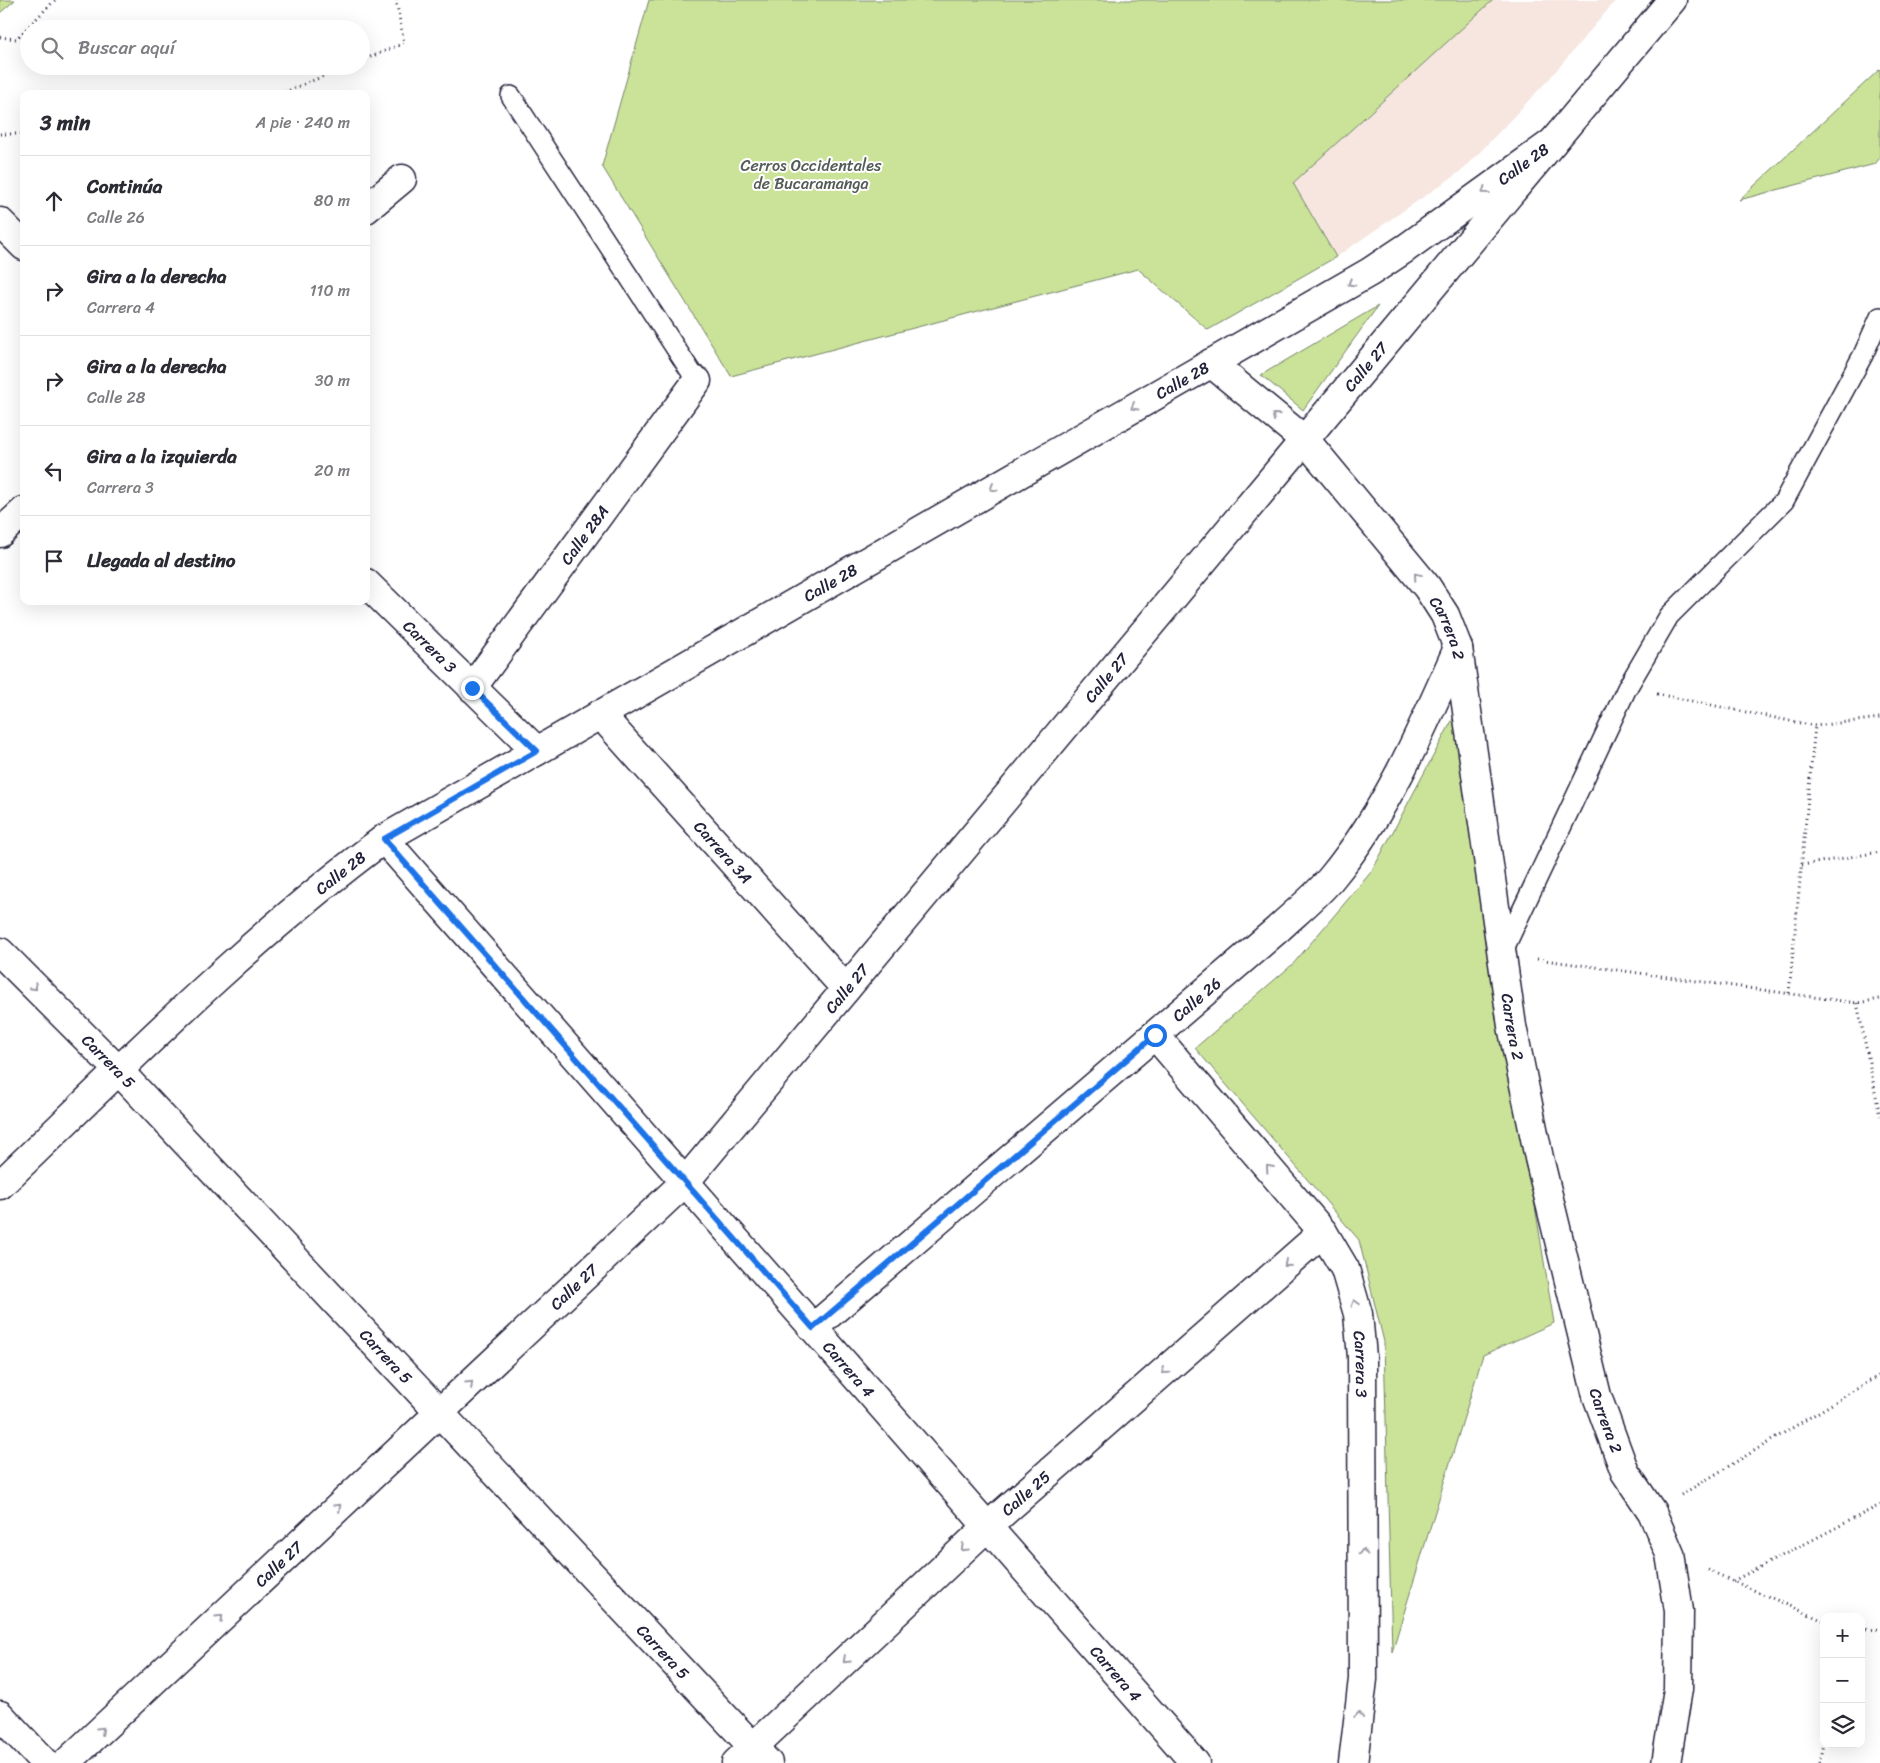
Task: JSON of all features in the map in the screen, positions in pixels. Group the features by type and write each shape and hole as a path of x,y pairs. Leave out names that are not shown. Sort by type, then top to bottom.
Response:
{"street":[{"name":"Calle 28","path":"0,1185 119,1071 292,911 384,839 1377,267 1552,142 1672,0"},
{"name":"Calle 27","path":"66,1763 685,1182 1552,142"},
{"path":"370,206 402,179"},
{"path":"0,222 20,242"},
{"name":"Carrera 2","path":"1211,363 1304,440 1427,587 1445,615 1458,648 1512,1026 1536,1148 1598,1396 1625,1472 1652,1512 1670,1554 1679,1611 1678,1689 1666,1763"},
{"name":"Calle 28A","path":"472,688 697,381"},
{"path":"0,533 20,515"},
{"name":"Carrera 3","path":"370,587 537,751"},
{"name":"Calle 26","path":"813,1328 1278,929 1333,877 1376,817 1434,701 1458,648"},
{"name":"Carrera 3A","path":"600,714 846,989"},
{"name":"Carrera 4","path":"384,839 1195,1763"},
{"name":"Carrera 5","path":"0,952 119,1071 439,1412 752,1758"},
{"name":"Carrera 3","path":"1155,1035 1323,1232 1345,1269 1358,1314 1362,1357 1363,1679 1352,1763"},
{"name":"Calle 25","path":"752,1758 988,1526 1323,1232"},
{"path":"0,1715 45,1763"}],"lane":[{"path":"511,96 697,381"},
{"path":"1502,954 1627,688 1669,616 1784,501 1864,355 1880,317"}],"path":[{"path":"35,20 55,0"},
{"path":"370,57 404,43 396,0"},
{"path":"0,37 16,39 20,35"},
{"path":"290,90 326,75"},
{"path":"0,134 20,134"},
{"path":"1627,688 1816,726 1880,718"},
{"path":"1788,993 1816,726"},
{"path":"1802,865 1880,852"},
{"path":"1502,954 1857,1003 1880,999"},
{"path":"1857,1003 1880,1116"},
{"path":"1652,1512 1880,1375"},
{"path":"1733,1581 1880,1505"},
{"path":"1670,1554 1820,1619"},
{"path":"1865,1630 1880,1629"},
{"path":"1820,1763 1823,1748"}],"shaded area":[{"path":"1493,0 1616,0 1549,79 1464,169 1336,257 1293,183"}],"green space":[{"path":"0,0 15,0 0,13"},
{"name":"Cerros Occidentales de Bucaramanga","path":"649,0 1493,0 1293,183 1336,257 1208,330 1138,269 731,376 602,166"},
{"path":"1880,69 1880,158 1875,164 1739,200"},
{"path":"1378,306 1303,410 1261,375"},
{"path":"1455,715 1554,1323 1483,1355 1392,1652 1384,1342 1359,1240 1195,1048 1293,964 1372,871"}],"route":[{"path":"472,688 537,751 384,839 813,1328 1155,1035"}]}
